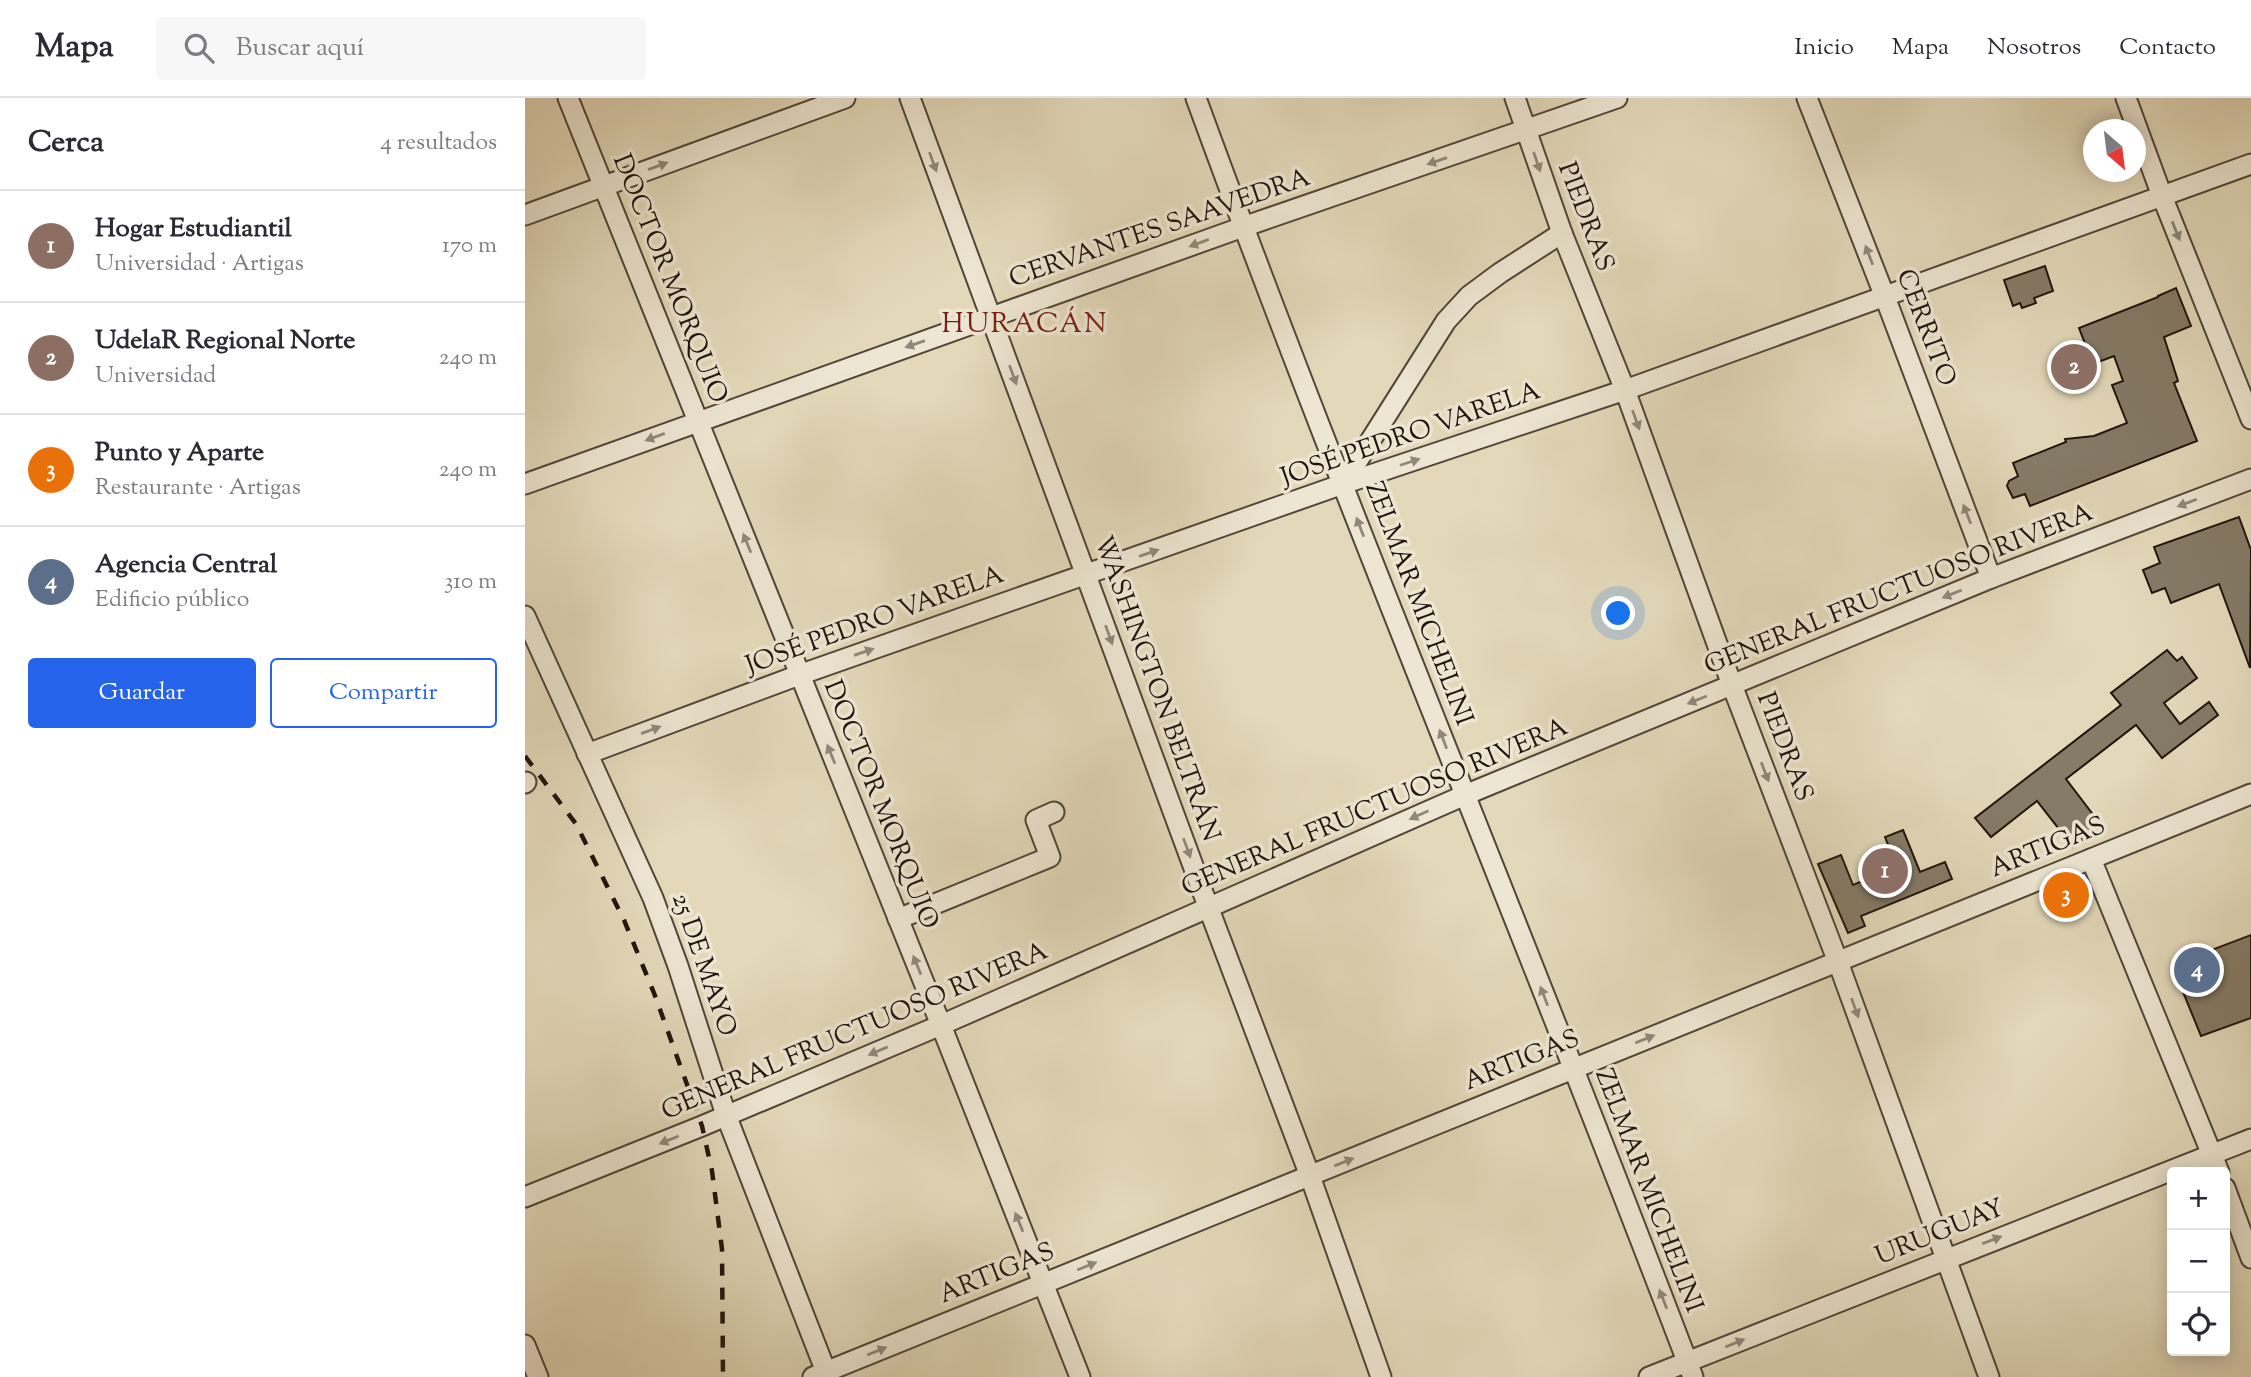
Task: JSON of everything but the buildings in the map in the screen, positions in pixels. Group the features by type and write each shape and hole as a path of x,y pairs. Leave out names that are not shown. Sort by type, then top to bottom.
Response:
{"street":[{"name":"DOCTOR MORQUIO","path":"568,98 1080,1377"},
{"path":"525,215 845,98"},
{"name":"WASHINGTON BELTRÁN","path":"910,98 1310,1176 1381,1377"},
{"name":"ZELMAR MICHELINI","path":"1196,98 1243,227 1690,1370"},
{"name":"PIEDRAS","path":"1514,98 1562,233 1625,390 1732,685 1838,962 1989,1377"},
{"name":"CERVANTES SAAVEDRA","path":"525,484 1243,227 1617,98"},
{"name":"CERRITO","path":"1807,98 1991,578"},
{"path":"2126,98 2251,419"},
{"name":"JOSÉ PEDRO VARELA","path":"587,754 799,675 1343,484 1625,390 2251,164"},
{"path":"1343,484 1446,321 1469,296 1562,233"},
{"name":"GENERAL FRUCTUOSO RIVERA","path":"525,1197 941,1025 1465,795 1991,578 2251,479"},
{"name":"25 DE MAYO","path":"525,616 653,898 726,1115 822,1375"},
{"name":"ARTIGAS","path":"822,1375 2251,794"},
{"path":"898,919 1050,857 1036,820 1054,812"},
{"path":"2091,859 2215,1163"},
{"name":"URUGUAY","path":"1649,1377 1690,1370 1946,1258 2215,1163 2251,1139"},
{"path":"2230,1201 2251,1258"},
{"path":"525,1345 538,1377"}],"railway":[{"path":"525,756 576,824 624,920 654,993 702,1126 712,1171 722,1249 723,1377"}],"place":[{"name":"UdelaR Regional Norte","path":"2074,367"},
{"name":"Hogar Estudiantil","path":"1885,871"},
{"name":"Punto y Aparte","path":"2066,895"},
{"name":"Agencia Central","path":"2197,970"}],"district":[{"name":"HURACÁN","path":"1025,325"}]}
